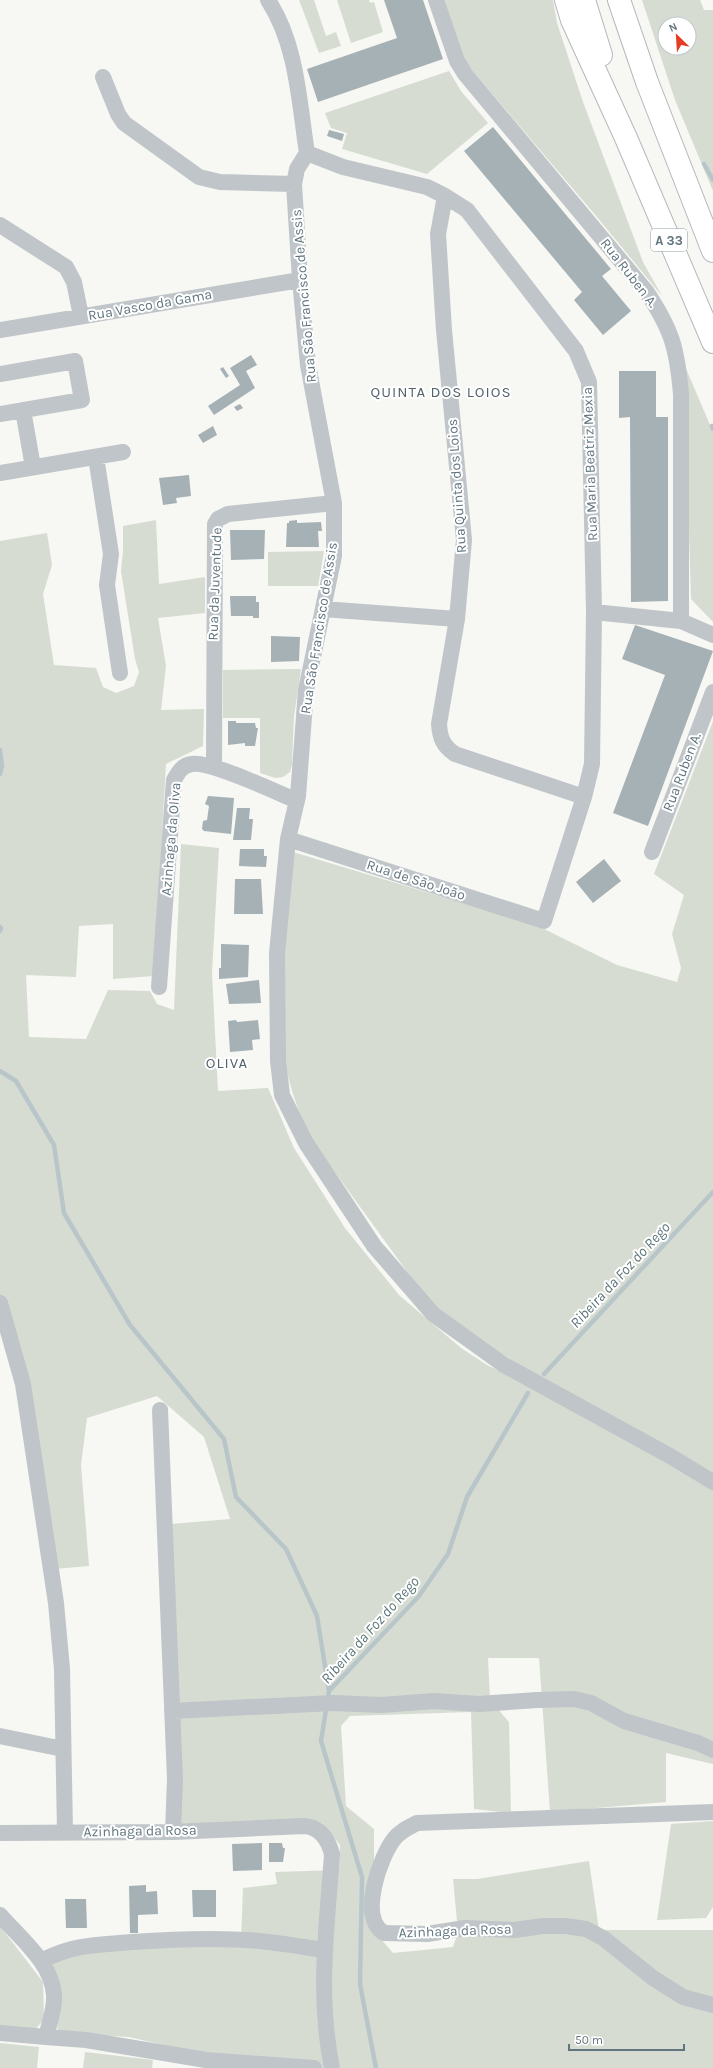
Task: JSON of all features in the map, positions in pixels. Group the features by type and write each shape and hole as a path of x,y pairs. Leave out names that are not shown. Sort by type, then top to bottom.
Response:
{"highway":[{"path":"566,0 572,20 626,138"},
{"name":"A 33","path":"584,0 626,138 713,342"},
{"name":"A 33","path":"619,0 646,82 713,251"},
{"path":"628,0 646,82"}],"street":[{"path":"268,0 279,19 289,48 307,153"},
{"name":"Rua Ruben A.","path":"436,0 457,61 468,79 646,291 662,315 674,343 681,394 681,621"},
{"path":"103,77 118,114 124,123 194,174 220,182 294,184"},
{"name":"Rua São Francisco de Assis","path":"307,153 296,168 294,184 300,280 308,365 334,502 334,556 306,690 297,801 288,839 277,953 278,1061 282,1095 306,1143 374,1246 432,1314 504,1365 657,1448 713,1482"},
{"name":"Rua Maria Beatriz Mexia","path":"307,153 343,167 427,187 446,196 467,210 576,351 589,382 594,612 592,764 584,797 544,921"},
{"name":"Rua Quinta dos Loios","path":"446,196 438,234 444,330 464,540 457,620 439,724 439,736 445,747 455,754 584,797"},
{"path":"0,225 66,267 74,282 81,316"},
{"name":"Rua Vasco da Gama","path":"0,330 300,280"},
{"path":"0,374 75,361 82,400 0,414"},
{"path":"23,410 33,467"},
{"path":"0,473 123,452"},
{"path":"96,457 111,554 106,585 120,673"},
{"name":"Rua da Juventude","path":"214,767 215,524 218,519 228,514 334,502"},
{"path":"323,609 457,620"},
{"path":"594,612 681,621 713,635"},
{"name":"Rua Ruben A.","path":"652,852 713,692"},
{"name":"Azinhaga da Oliva","path":"159,987 174,780 180,769 191,764 207,765 297,801"},
{"name":"Rua de São João","path":"288,839 544,921"},
{"path":"0,1303 23,1384 52,1574 62,1669 65,1832"},
{"path":"160,1410 175,1779 173,1832"},
{"path":"172,1710 333,1702 381,1705 434,1701 479,1704 574,1699 591,1703 624,1721 698,1743 713,1750"},
{"path":"0,1736 63,1749"},
{"name":"Azinhaga da Rosa","path":"713,1812 417,1824 408,1827 399,1834 387,1849 374,1882 373,1914 379,1930 384,1933 427,1934 465,1928 514,1930 543,1926 566,1926 586,1930 603,1938 653,1978 682,1997 713,2005"},
{"name":"Azinhaga da Rosa","path":"0,1833 173,1832 304,1826 313,1827 319,1830 330,1845 332,1854 324,1950"},
{"path":"0,1915 41,1961 52,1982 54,1996 46,2037"},
{"path":"41,1961 62,1950 84,1946 162,1940 226,1939 261,1941 324,1950 324,2014 332,2068"},
{"path":"0,2033 86,2040 206,2060 314,2068"}],"shaded area":[{"path":"299,0 314,0 326,36 336,32 341,46 319,53"},
{"path":"337,0 369,0 370,3 374,2 383,32 351,43"},
{"path":"442,0 553,0 557,23 583,102 643,262 662,296 460,56"},
{"path":"642,0 700,0 704,10 713,10 713,191 675,100 660,56 697,56 697,16 657,16 657,45"},
{"path":"449,71 461,91 488,123 427,174 342,149 347,133 331,128 325,113"},
{"path":"684,364 713,432 713,622 691,599"},
{"path":"156,520 159,584 205,577 205,613 158,618 166,666 161,710 204,709 203,746 166,764 154,976 113,979 113,924 79,926 76,977 26,975 29,1037 86,1039 108,990 150,991 157,1004 174,1010 181,844 219,848 212,973 218,1091 268,1088 294,1148 345,1228 399,1295 461,1348 487,1365 598,1418 713,1489 713,1764 666,1753 666,1802 550,1812 539,1658 488,1658 490,1700 509,1722 511,1813 474,1809 471,1712 350,1716 341,1726 346,1806 374,1829 374,1931 393,1953 453,1947 458,1932 453,1879 477,1879 589,1861 599,1930 713,1930 713,2068 300,2068 202,2054 129,2037 57,2033 60,1984 36,1951 241,1941 243,1888 277,1884 275,1872 339,1870 340,1845 322,1823 180,1828 171,1524 230,1519 204,1437 157,1396 87,1418 81,1465 89,1566 54,1569 32,1418 0,1324 0,541 47,533 52,565 43,594 54,665 96,668 103,687 116,693 134,686 139,672 135,659 121,571 123,526"},
{"path":"324,551 318,586 268,586 268,552"},
{"path":"301,669 294,717 292,765 290,772 283,777 275,778 260,773 260,718 223,718 223,670"},
{"path":"713,721 713,1478 515,1363 429,1302 308,1135 296,1104 287,1072 284,1037 286,926 288,889 293,852 536,925 617,965 677,982 681,968 672,934 684,895 654,874"},
{"path":"713,1821 713,1907 706,1918 657,1920 671,1824"},
{"path":"0,1926 43,1982 44,2019 35,2030 0,2028"},
{"path":"0,2043 39,2047 37,2068 0,2068"},
{"path":"85,2052 153,2060 152,2068 83,2068"}],"building":[{"path":"384,0 423,0 443,59 318,102 307,69 397,38"},
{"path":"493,127 611,269 602,276 631,311 603,335 574,300 582,292 464,151"},
{"path":"329,130 344,134 342,141 327,136"},
{"path":"251,355 257,365 246,371 255,388 214,415 208,406 240,385 230,368"},
{"path":"223,367 229,376 226,378 220,369"},
{"path":"619,371 656,371 656,417 668,417 668,601 631,602 630,417 619,418"},
{"path":"240,404 243,408 237,411 234,407"},
{"path":"213,426 217,435 203,443 198,435"},
{"path":"189,475 191,496 176,498 177,503 163,505 159,478"},
{"path":"297,520 297,523 321,522 322,531 318,531 319,547 286,547 287,523 289,523 289,521"},
{"path":"230,530 265,530 264,559 231,560"},
{"path":"230,596 256,596 256,602 259,602 259,618 253,618 253,616 231,616"},
{"path":"635,625 713,651 648,826 613,813 665,675 622,659"},
{"path":"271,636 300,637 299,661 271,662"},
{"path":"228,721 236,721 236,723 255,723 256,728 258,728 255,746 245,746 245,743 228,745"},
{"path":"208,796 234,798 231,834 204,831 202,829 203,821 207,820 209,806 205,804"},
{"path":"237,808 250,808 249,819 253,819 251,840 233,840"},
{"path":"240,849 264,849 264,856 267,856 266,867 239,866"},
{"path":"604,859 621,881 593,903 576,882"},
{"path":"235,879 261,879 263,914 234,914"},
{"path":"221,944 249,945 248,977 219,979 219,968 221,968"},
{"path":"259,980 261,1003 229,1004 226,984"},
{"path":"236,1020 237,1022 258,1020 260,1039 252,1040 253,1050 230,1052 228,1021"},
{"path":"262,1843 262,1870 233,1871 232,1844"},
{"path":"269,1843 282,1843 283,1848 285,1848 283,1862 269,1862"},
{"path":"146,1885 146,1892 157,1891 158,1914 138,1915 138,1933 130,1933 129,1886"},
{"path":"192,1890 216,1890 216,1917 193,1917"},
{"path":"65,1899 86,1899 87,1928 66,1928"}],"waterway":[{"path":"704,164 713,180"},
{"path":"0,750 2,766 0,774"},
{"path":"0,927 0,931"},
{"path":"0,1071 16,1081 54,1145 64,1213 130,1325 224,1439 236,1497 286,1549 317,1616 329,1691"},
{"name":"Ribeira da Foz do Rego","path":"544,1374 713,1192"},
{"name":"Ribeira da Foz do Rego","path":"376,2068 360,1984 362,1877 321,1741 329,1691 419,1596 448,1554 467,1497 528,1393"}],"district":[{"name":"QUINTA DOS LOIOS","path":"441,392"},
{"name":"OLIVA","path":"227,1063"}]}
